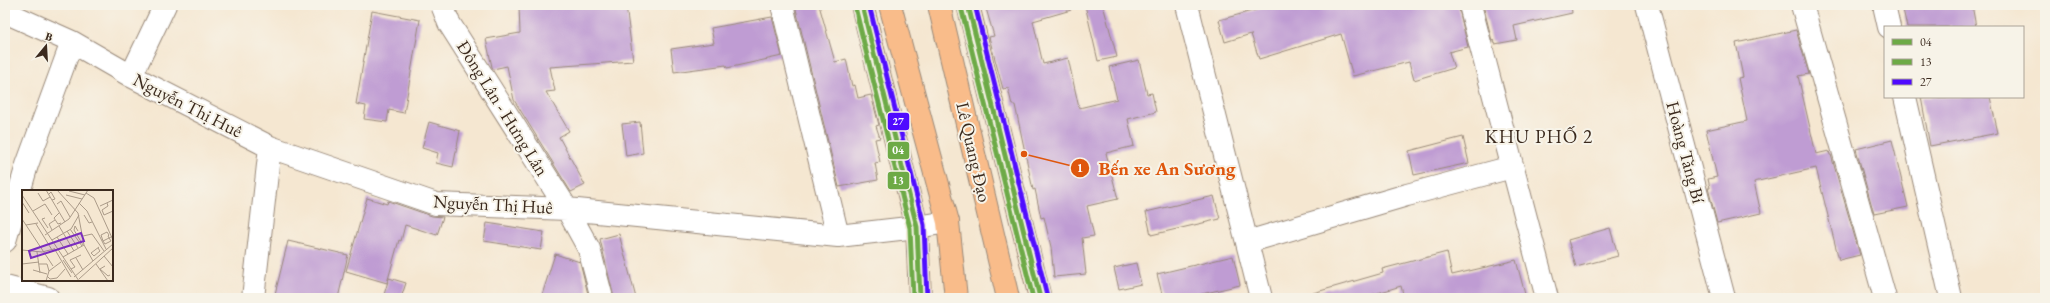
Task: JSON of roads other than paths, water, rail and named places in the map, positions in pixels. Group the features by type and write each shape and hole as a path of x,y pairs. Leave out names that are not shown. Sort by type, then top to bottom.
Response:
{"highway":[{"path":"862,5 917,227 920,298"},
{"path":"890,5 948,222 956,298"},
{"name":"Lê Quang Đạo","path":"939,5 1008,298"},
{"name":"Lê Quang Đạo","path":"968,5 1040,298"}],"street":[{"path":"130,76 165,5"},
{"name":"Đông Lân - Hưng Lân","path":"442,5 450,23 567,209 589,249 602,298"},
{"path":"782,5 838,236"},
{"path":"1187,5 1261,298"},
{"path":"1470,5 1547,298"},
{"name":"Hoàng Tăng Bí","path":"1647,5 1724,298"},
{"path":"1802,5 1885,298"},
{"path":"1884,5 1889,26"},
{"name":"Nguyễn Thị Huê","path":"5,12 72,42 130,76 270,147 436,204 567,209 838,236 948,222"},
{"path":"5,241 27,165 72,42"},
{"path":"1905,98 1951,298"},
{"path":"253,298 270,147"},
{"path":"1247,242 1407,195 1512,167"},
{"path":"5,287 48,298"}],"place":[{"name":"Bến xe An Sương","path":"1024,154"}],"district":[{"name":"KHU PHỐ 2","path":"1539,136"}]}
